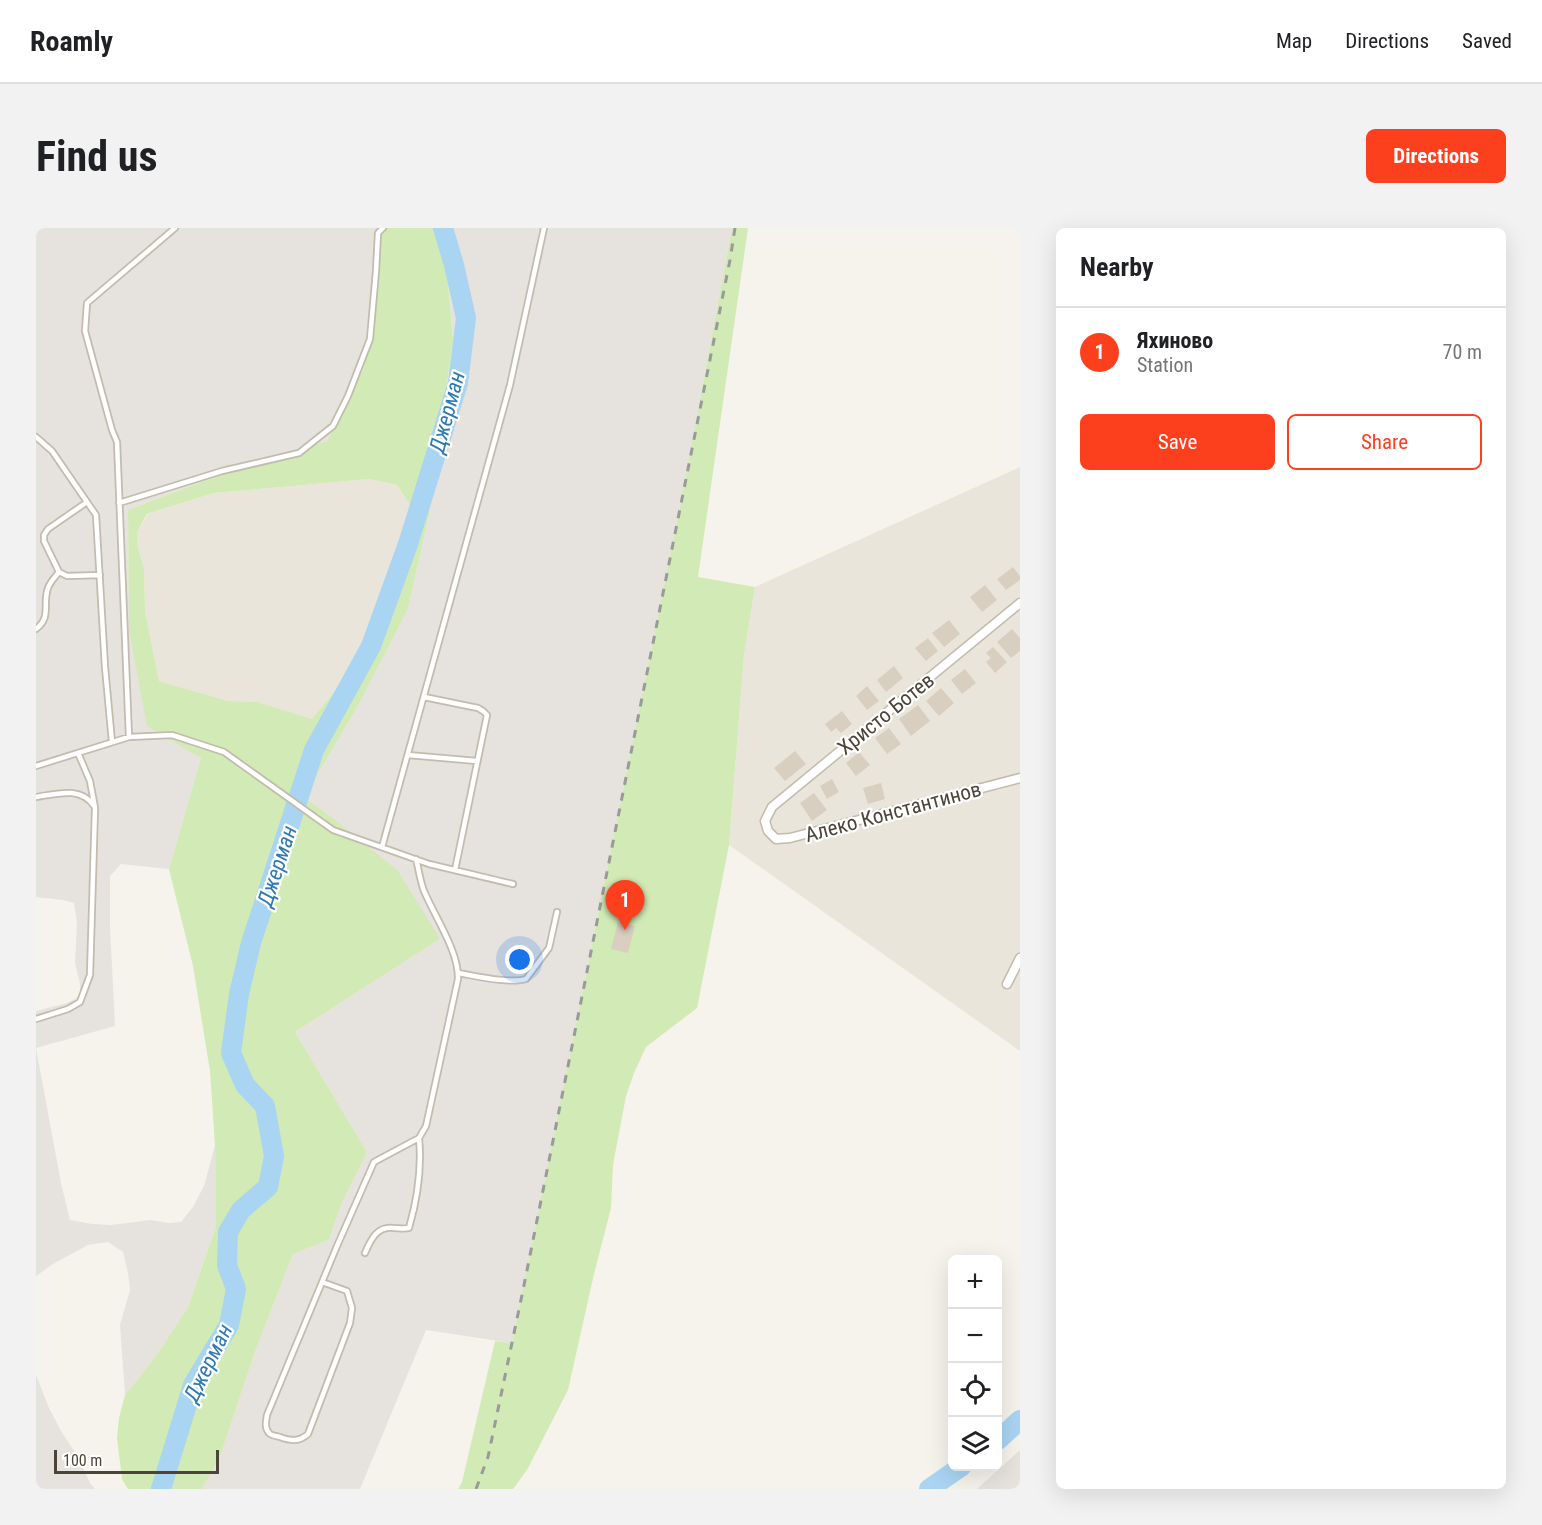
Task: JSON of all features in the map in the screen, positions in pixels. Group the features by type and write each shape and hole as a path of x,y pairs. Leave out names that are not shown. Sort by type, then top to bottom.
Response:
{"street":[{"name":"Христо Ботев","path":"768,831 765,821 772,807 1020,603"},
{"name":"Алеко Константинов","path":"768,831 776,839 790,838 1020,778"},
{"path":"1007,984 1020,958"}],"lane":[{"path":"129,736 117,442 85,331 87,303 175,228"},
{"path":"119,503 222,471 299,453 333,426 348,396 370,339 378,233 383,228"},
{"path":"382,847 510,385 544,228"},
{"path":"36,437 52,451 96,514 111,742"},
{"path":"87,502 48,529 44,535 44,541 59,572 67,576 100,576"},
{"path":"36,629 46,616 48,585 59,572"},
{"path":"424,697 478,708 487,715 455,870"},
{"path":"36,766 129,736 172,735 224,752 333,830 416,859 513,884"},
{"path":"36,1019 68,1009 80,1002 90,975 95,808 90,781 78,753"},
{"path":"408,755 477,761"},
{"path":"36,797 71,792 91,801 95,808"},
{"path":"322,1282 347,1291 352,1308 350,1323 308,1434 303,1439 288,1440 270,1434 266,1422 322,1282 374,1162 419,1138 426,1126 458,973 454,954 423,890 416,859"},
{"path":"458,973 519,981 526,979 549,948 557,912"},
{"path":"366,1253 376,1232 390,1227 409,1228 415,1203 421,1155 419,1138"}],"shaded area":[{"path":"36,228 379,228 376,231 364,368 327,441 241,467 128,510 129,629 201,758 169,869 121,864 110,876 115,1026 36,1048 36,1011 67,1003 80,996 80,984 75,963 77,922 74,903 36,897"},
{"path":"440,228 732,228 681,501 512,1343 426,1330 360,1489 202,1489 220,1457 255,1352 293,1254 329,1240 341,1205 367,1152 295,1032 440,939 329,815 304,797 358,706 408,609 429,515 453,340 446,261"},
{"path":"1020,467 1020,1051 729,845 744,655 755,587"},
{"path":"369,479 397,485 416,514 369,636 335,691 312,719 258,702 228,701 159,681 145,611 144,568 138,548 137,532 148,514 214,493"},
{"path":"36,1048 70,1220 111,1225 151,1220 181,1222 193,1207 204,1186 215,1145 216,1227 188,1307 156,1356 125,1395 120,1325 130,1290 123,1252 108,1242 88,1245 36,1276"},
{"path":"36,1375 49,1408 95,1489 36,1489"},
{"path":"1020,1450 1020,1489 977,1489 997,1471 1002,1471 1002,1466"}],"green space":[{"path":"379,228 440,228 446,261 453,340 429,515 408,609 358,706 304,797 398,871 440,939 295,1032 367,1152 341,1205 329,1240 293,1254 255,1352 220,1457 202,1489 128,1489 122,1479 117,1438 125,1395 156,1356 188,1307 216,1227 215,1145 210,1071 193,966 169,869 201,758 147,726 129,629 128,510 241,467 327,441 364,368 376,231","holes":["369,479 397,485 416,514 369,636 335,691 312,719 258,702 228,701 159,681 145,611 144,568 138,548 137,532 147,514 214,493"]},
{"path":"732,228 748,228 698,577 755,587 744,655 729,845 697,1008 646,1047 626,1096 613,1165 611,1208 568,1390 527,1470 513,1489 458,1489 462,1482 495,1341 512,1343 681,501"}],"building":[{"path":"1013,567 1020,576 1020,580 1006,590 997,579"},
{"path":"985,585 997,600 982,612 970,597"},
{"path":"949,620 960,634 944,647 932,633"},
{"path":"1012,629 1020,638 1020,651 1011,658 997,642"},
{"path":"928,638 938,651 926,661 915,648"},
{"path":"993,647 1007,662 995,673 986,662 991,658 986,653"},
{"path":"894,666 903,678 886,692 877,680"},
{"path":"965,669 976,683 962,694 951,680"},
{"path":"867,686 879,701 867,710 856,696"},
{"path":"941,688 954,703 939,716 926,701"},
{"path":"918,705 930,721 911,736 899,719"},
{"path":"842,711 852,724 841,733 836,728 831,732 825,724"},
{"path":"889,728 901,744 887,754 875,738"},
{"path":"795,751 806,764 785,781 774,768"},
{"path":"859,752 870,765 856,776 846,763"},
{"path":"832,779 839,792 827,799 820,786"},
{"path":"881,783 885,799 868,804 863,788"},
{"path":"814,793 827,810 812,821 800,803"},
{"path":"618,922 635,926 628,953 611,949"}],"waterway":[{"name":"Джерман","path":"161,1489 193,1385 229,1325 236,1289 227,1265 228,1232 241,1210 268,1187 274,1156 265,1106 245,1085 231,1053 239,994 251,943 314,750 371,646 408,544 458,383 466,318 443,228"},
{"name":"Джерман","path":"445,234 451,228"},
{"path":"1002,1436 1020,1420"},
{"path":"929,1489 955,1471"}],"railway":[{"path":"476,1489 488,1457 522,1295 735,228"}],"place":[{"name":"Яхиново","path":"625,930"}]}
